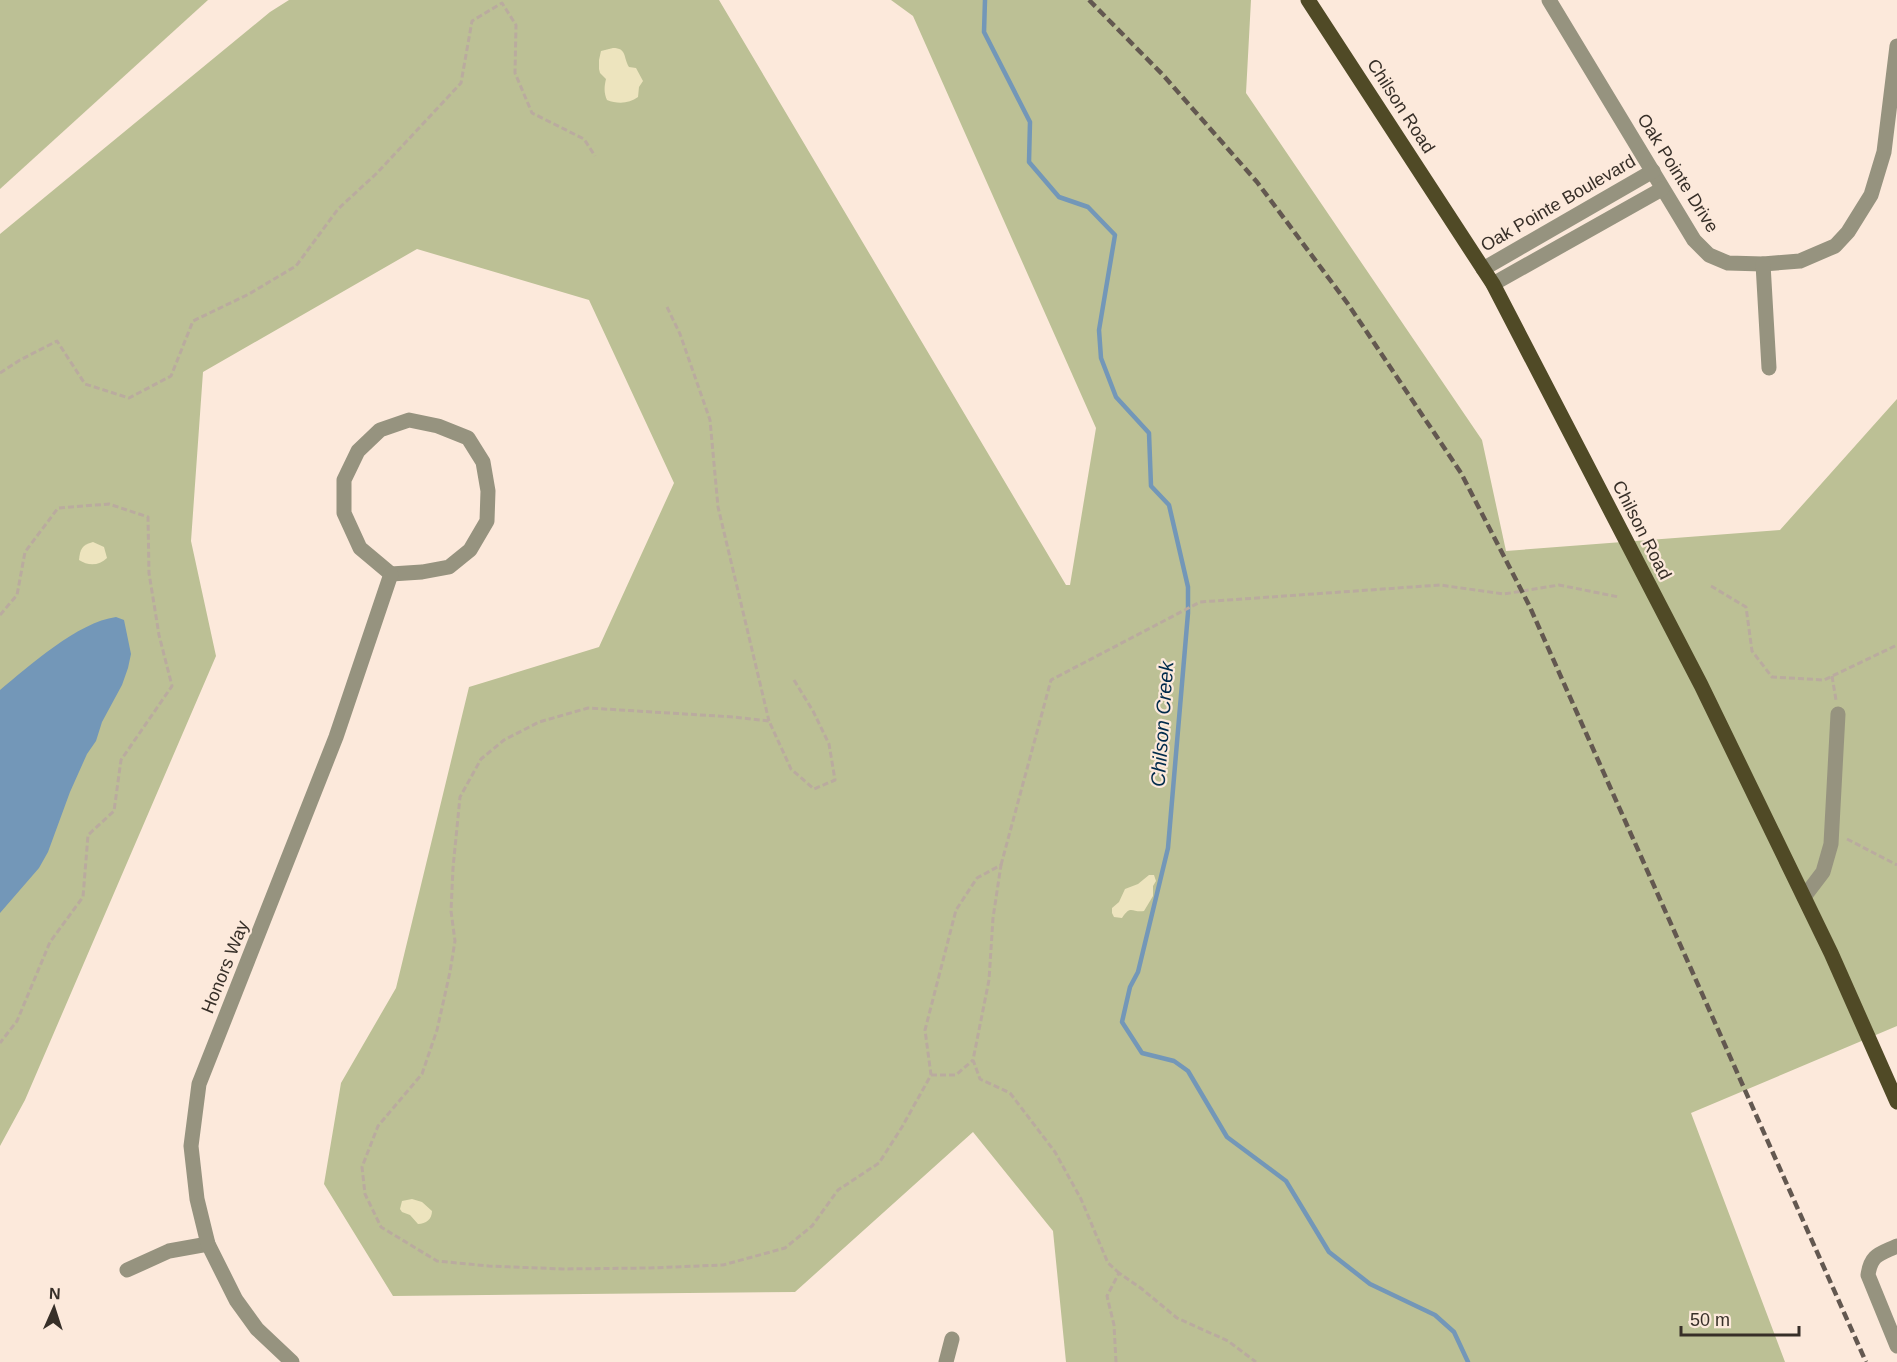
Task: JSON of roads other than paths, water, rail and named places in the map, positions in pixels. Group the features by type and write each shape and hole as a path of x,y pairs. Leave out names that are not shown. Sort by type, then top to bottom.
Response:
{"main road":[{"name":"Chilson Road","path":"1308,0 1493,284 1701,685 1804,897 1897,1102"}],"street":[{"name":"Oak Pointe Drive","path":"1549,0 1694,240 1709,255 1728,263 1763,264 1800,261 1835,246 1848,232 1871,195 1884,152 1897,46"},
{"name":"Oak Pointe Boulevard","path":"1483,269 1653,171"},
{"name":"Oak Pointe Boulevard","path":"1493,284 1662,189"},
{"path":"1763,264 1769,368"},
{"path":"408,420 438,426 468,438 483,462 488,491 487,521 470,550 449,567 391,574 360,548 344,513 344,480 358,451 380,430 408,420"},
{"name":"Honors Way","path":"292,1362 257,1329 236,1300 208,1244 197,1199 192,1146 199,1084 336,737 391,574"},
{"path":"1804,897 1823,872 1831,844 1838,714"},
{"path":"127,1270 169,1251 208,1244"},
{"path":"1897,1246 1874,1257 1868,1275 1897,1346"},
{"path":"946,1362 952,1339"}],"water":[{"path":"116,617 124,620 131,654 122,685 102,722 96,741 87,754 70,792 48,852 39,868 0,913 0,690 70,636 86,627"}],"waterway":[{"name":"Chilson Creek","path":"985,0 984,32 1030,122 1029,162 1059,197 1088,207 1115,235 1099,330 1101,358 1116,397 1149,433 1151,486 1169,505 1188,587 1188,613 1168,848 1138,972 1130,987 1122,1022 1142,1053 1174,1061 1188,1071 1227,1137 1286,1181 1329,1252 1370,1284 1435,1315 1454,1332 1468,1362"}],"railway":[{"path":"1089,0 1163,75 1257,182 1348,304 1461,473 1529,605 1866,1362"}]}
